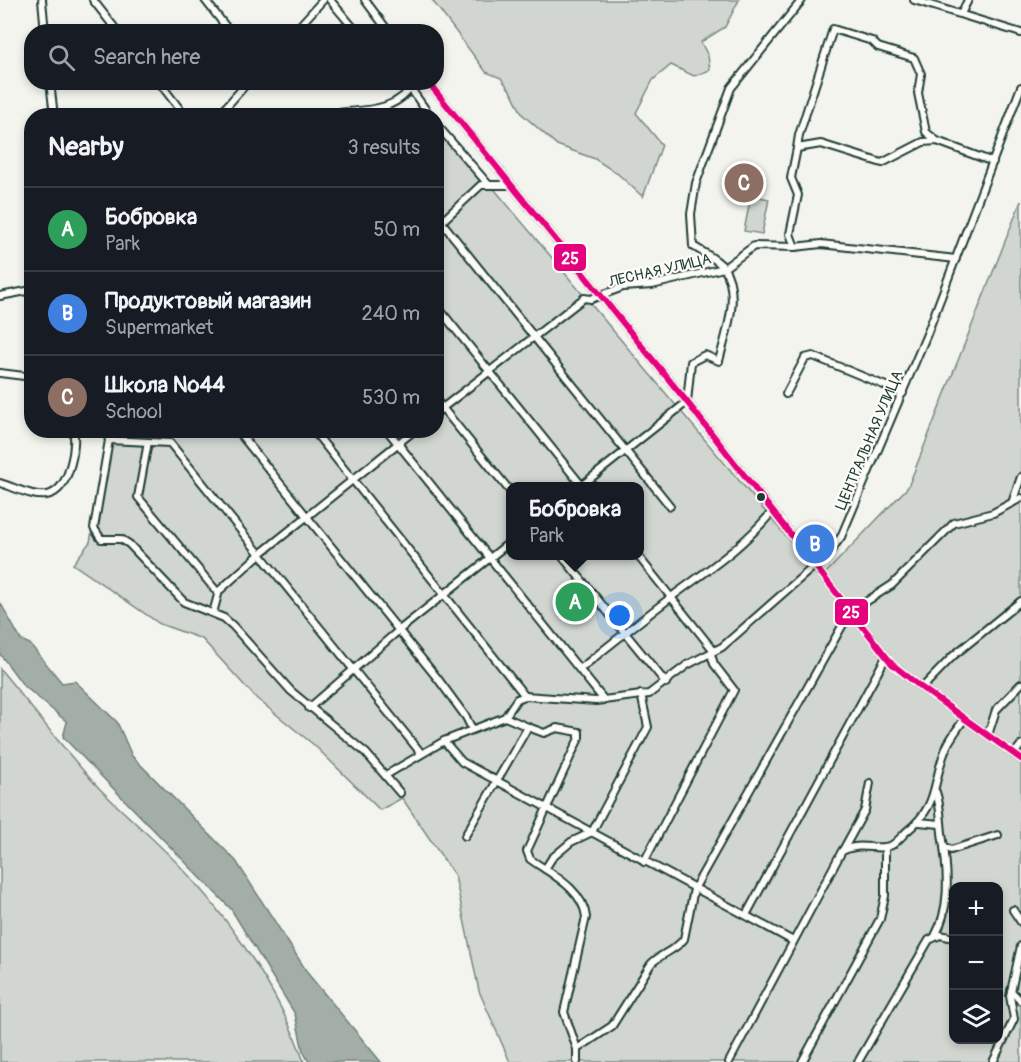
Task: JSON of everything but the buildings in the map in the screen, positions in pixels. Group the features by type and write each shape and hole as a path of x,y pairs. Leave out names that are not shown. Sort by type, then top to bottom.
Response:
{"street":[{"path":"42,0 44,24"},
{"path":"93,0 112,24"},
{"path":"205,0 224,24"},
{"path":"301,24 323,0"},
{"path":"330,0 350,24"},
{"path":"365,0 383,24"},
{"path":"587,482 687,402 692,362 705,354 718,361 731,314 730,286 724,268 693,246 691,214 696,183 731,88 802,0"},
{"path":"914,0 1021,33"},
{"path":"961,14 968,0"},
{"path":"795,247 790,234 798,195 790,178 799,135 833,29 872,41 878,47 915,58 921,74 918,93 926,132 937,141 993,162"},
{"name":"ЦЕНТРАЛЬНАЯ УЛИЦА","path":"525,696 604,700 649,694 687,665 712,652 764,612 829,553 841,537 903,393 1021,87"},
{"path":"51,90 53,108"},
{"path":"165,90 179,108"},
{"path":"225,108 241,90"},
{"path":"377,108 396,103 408,90"},
{"path":"414,90 425,108"},
{"path":"434,90 687,402 886,657 922,688 1021,759"},
{"path":"444,133 488,184"},
{"path":"797,148 821,144 882,163 923,142 937,141"},
{"path":"444,219 482,185 510,185"},
{"path":"444,230 535,335 670,506"},
{"name":"ЛЕСНАЯ УЛИЦА","path":"444,407 584,298 602,296 623,287 652,285 724,268 754,246 795,247 821,244 956,259"},
{"path":"0,296 24,292"},
{"path":"444,315 579,482"},
{"path":"786,394 805,358 813,356 903,393"},
{"path":"0,373 24,376"},
{"path":"444,409 506,486"},
{"path":"0,483 41,495 54,494 62,489 75,454 74,438"},
{"path":"243,438 458,705 472,729"},
{"path":"318,438 525,696 517,699 505,717 444,741 386,775"},
{"path":"393,438 604,700"},
{"path":"213,614 218,593 260,554 405,438"},
{"path":"400,793 359,746 309,708 233,626 178,597 129,544 121,539 101,539 94,528 109,440 170,443 421,753"},
{"path":"148,442 138,497 218,593"},
{"path":"1012,503 1021,477"},
{"path":"577,1049 612,1026 651,964 658,956 679,946 686,933 694,890 850,612 892,585 954,523 993,513 1021,498"},
{"path":"580,669 624,633 725,560 751,537 772,512"},
{"path":"309,708 398,631 506,545"},
{"path":"566,560 666,683"},
{"path":"642,560 712,652 714,664 734,690 644,862"},
{"path":"922,688 953,656 1021,601"},
{"path":"746,915 886,657"},
{"path":"987,735 996,710 1021,684"},
{"path":"545,870 552,858 571,842 592,832 648,727 641,694"},
{"path":"505,717 544,733 557,728 579,732 579,738 527,851 530,858 579,895 585,904 586,917 564,1012 577,1049 577,1062"},
{"path":"843,851 861,844 885,847 893,844 919,822 936,792 939,767 948,744 964,719"},
{"path":"465,836 495,780 528,727"},
{"path":"444,741 462,762 694,890 793,941"},
{"path":"1014,754 1021,745"},
{"path":"729,1062 865,810 870,783"},
{"path":"858,1062 929,940 935,936 943,918 947,892 940,824 941,805 936,792"},
{"path":"919,822 940,824"},
{"path":"944,846 951,850 998,835"},
{"path":"802,1062 880,920 885,896 885,847"},
{"path":"1013,910 1021,922"},
{"path":"935,936 949,937"},
{"path":"1014,1019 1011,991 1021,946"},
{"path":"1011,991 1021,1001"},
{"path":"993,1062 1014,1019 1021,1012"}],"shaded area":[{"path":"432,0 739,0 725,27 701,42 708,56 710,70 694,76 671,65 653,80 636,113 662,145 643,197 618,174 595,159 557,145 522,114 512,93 501,78 486,72"},
{"path":"444,129 821,578 908,487 1021,201 1021,1062 510,1062 479,991 455,876 402,798 380,810 314,745 256,698 202,639 160,624 73,564 90,542 110,440 159,444 161,438 444,438"},
{"path":"751,195 769,199 762,234 744,231"},
{"path":"0,602 21,640 30,644 62,683 75,681 117,722 132,756 236,861 309,975 381,1062 309,1062 303,1051 295,1014 231,909 63,737 67,722 23,685 0,654"},
{"path":"0,669 86,774 179,865 207,897 256,964 283,1012 304,1062 0,1062"}],"transit line":[{"name":"25","path":"434,90 687,402 892,664 1021,759"}],"place":[{"name":"Школа №44","path":"744,183"},
{"name":"Продуктовый магазин","path":"815,544"},
{"name":"Бобровка","path":"575,602"}]}
